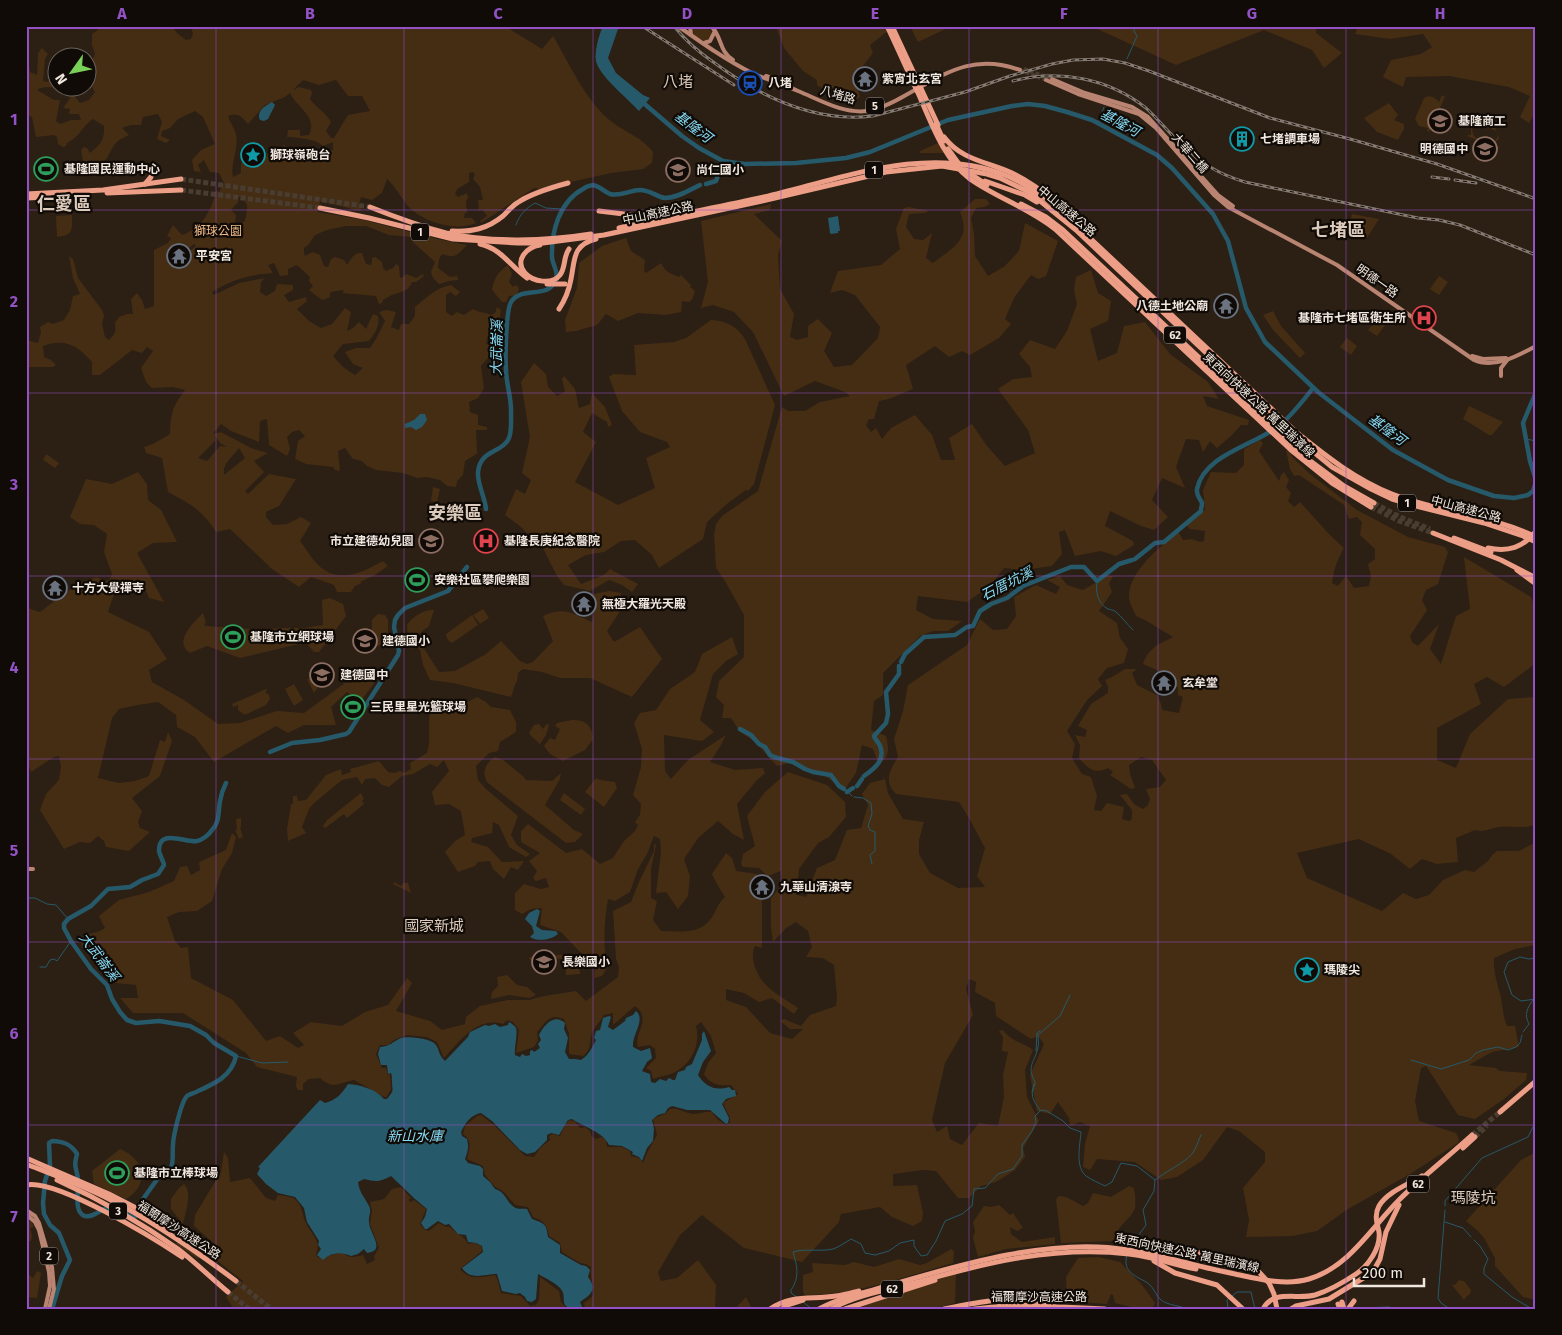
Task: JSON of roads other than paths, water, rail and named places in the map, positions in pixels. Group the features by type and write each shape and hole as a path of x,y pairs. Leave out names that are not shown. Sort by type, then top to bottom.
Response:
{"highway":[{"name":"東西向快速公路 萬里瑞濱線","path":"890,27 938,138 956,165 976,183 1022,207"},
{"name":"東西向快速公路 萬里瑞濱線","path":"890,27 942,139 962,167 975,178 1056,227 1293,449 1372,505"},
{"path":"890,27 944,138 951,146 968,157 1025,179 1040,190 1075,223"},
{"path":"890,27 947,151 957,165 971,177 1025,195 1076,230"},
{"name":"中山高速公路","path":"570,239 764,197 883,168 943,162 971,166 1007,176 1039,194 1060,209 1294,433 1332,466 1392,499 1484,523 1516,533 1536,542"},
{"name":"中山高速公路","path":"370,207 406,225 441,237 473,242 518,244 584,238 762,201 886,172 942,166 987,174 1008,182 1042,202 1076,230 1269,409"},
{"path":"146,188 151,177"},
{"path":"26,196 136,191 181,179"},
{"path":"429,228 455,231 482,229 527,197 567,184"},
{"path":"26,196 146,188 181,190"},
{"name":"中山高速公路","path":"320,208 470,237 543,242"},
{"path":"599,211 662,219"},
{"path":"559,309 568,290 574,257 579,247 592,240 640,227"},
{"path":"473,242 489,246 501,254 526,278 538,283 565,284"},
{"path":"543,242 526,251 521,264 528,276 548,283 560,276 564,268 565,254 569,249"},
{"name":"中山高速公路","path":"1294,433 1358,478 1393,494 1509,526 1536,537"},
{"path":"1442,535 1476,546 1502,550 1516,548 1528,541 1536,531"},
{"path":"1434,532 1494,556 1526,571 1536,578"},
{"path":"1476,546 1536,584"},
{"path":"1494,556 1512,561 1536,574"},
{"path":"1500,1113 1536,1081"},
{"path":"1522,1095 1536,1086"},
{"name":"東西向快速公路 萬里瑞濱線","path":"1214,1271 1255,1282 1293,1285 1315,1280 1335,1270 1348,1260 1399,1205 1473,1136"},
{"name":"東西向快速公路 萬里瑞濱線","path":"819,1309 836,1301 904,1281 984,1262 1094,1249 1120,1248 1170,1261 1251,1278 1286,1282 1309,1279 1327,1272 1353,1252 1400,1199 1468,1141"},
{"path":"1263,1309 1265,1304 1272,1298 1283,1296 1305,1298 1346,1280 1361,1270 1377,1248 1379,1237 1376,1212 1380,1204 1386,1198 1423,1176 1447,1158"},
{"name":"福爾摩沙高速公路","path":"27,1162 126,1202 167,1228 236,1281"},
{"name":"福爾摩沙高速公路","path":"27,1162 131,1218 179,1250 228,1292"},
{"path":"26,1178 59,1188 80,1197 128,1222 202,1270"},
{"path":"26,1185 41,1185 69,1194 156,1240"},
{"path":"1291,1309 1296,1306 1329,1299 1374,1270 1378,1265 1386,1232 1399,1205"},
{"path":"1120,1248 1145,1252 1194,1251 1255,1270 1266,1279 1272,1288 1277,1309"},
{"name":"東西向快速公路 萬里瑞濱線","path":"1094,1249 1170,1261"},
{"path":"1149,1258 1164,1268 1187,1277 1217,1285 1243,1309"},
{"name":"東西向快速公路 萬里瑞濱線","path":"831,1309 845,1302 984,1262"},
{"path":"844,1309 932,1281 954,1272"},
{"path":"219,1284 227,1275"},
{"path":"770,1309 790,1299 836,1296 904,1281"},
{"path":"782,1309 787,1305 816,1297"},
{"path":"944,1309 967,1304 1009,1300 1036,1301 1051,1306"},
{"path":"1348,1309 1354,1301"},
{"name":"福爾摩沙高速公路","path":"974,1309 1014,1305 1105,1309"},
{"path":"1340,1305 1344,1309"}],"main road":[{"name":"八堵路","path":"678,26 723,57 755,73 849,108 882,104 947,69 971,62 1011,64 1022,70"},
{"path":"690,26 691,35"},
{"name":"八堵路","path":"711,26 723,51 755,73"},
{"path":"703,43 710,41 715,31"},
{"path":"1052,79 1085,93 1132,107 1148,116 1211,190"},
{"name":"大華二橋","path":"1046,80 1078,94 1132,111 1146,120 1156,128 1211,190"},
{"name":"明德一路","path":"1211,190 1235,208 1338,263 1474,357 1508,359 1536,345"},
{"path":"1501,376 1501,368 1508,359"},
{"path":"26,869 33,869"},
{"name":"2","path":"26,1210 35,1216 40,1223 52,1267 54,1289 47,1309"},
{"name":"2","path":"26,1214 35,1222 39,1230 49,1272 50,1286 47,1309"}],"water":[{"name":"基隆河","path":"603,26 619,26 608,58 616,73 643,95 650,98 639,111 610,82 597,64 596,50"},
{"path":"272,102 275,105 268,119 260,120 260,111"},
{"path":"838,216 840,231 831,234 828,218"},
{"path":"420,414 425,414 427,420 422,427 416,430 411,427 405,428 405,424 414,420"},
{"path":"537,909 540,911 536,926 542,930 556,931 558,934 552,938 544,940 530,937 534,933 532,926 525,919 529,913"},
{"name":"新山水庫","path":"636,1011 640,1019 633,1047 641,1051 650,1048 652,1058 647,1062 642,1071 650,1074 651,1082 655,1083 660,1079 666,1081 669,1078 675,1080 678,1072 685,1070 686,1067 692,1064 704,1031 711,1051 703,1062 698,1075 711,1087 729,1087 735,1090 736,1096 726,1099 722,1104 729,1118 728,1123 726,1124 710,1110 687,1110 672,1106 665,1113 658,1115 652,1120 654,1129 653,1141 647,1148 642,1161 639,1157 632,1154 633,1152 622,1146 609,1145 598,1133 572,1119 568,1120 559,1135 551,1133 547,1135 547,1140 535,1152 527,1154 520,1150 492,1121 481,1113 469,1120 461,1132 462,1136 467,1139 468,1149 465,1159 468,1163 480,1166 483,1169 483,1176 495,1189 501,1192 511,1205 527,1209 532,1219 544,1225 548,1237 560,1245 560,1253 586,1266 590,1270 588,1277 592,1285 592,1292 580,1302 583,1309 574,1309 565,1305 563,1292 560,1288 538,1274 536,1299 532,1302 527,1301 520,1293 502,1291 497,1274 474,1276 466,1272 462,1268 483,1252 482,1246 468,1242 466,1235 458,1234 449,1224 445,1225 438,1221 425,1229 421,1223 427,1209 391,1176 381,1180 364,1179 358,1182 370,1208 369,1222 376,1241 376,1249 373,1252 367,1253 364,1249 358,1254 351,1256 340,1253 333,1254 323,1260 317,1255 321,1249 318,1245 319,1241 307,1222 304,1208 295,1197 278,1193 257,1174 260,1168 258,1167 320,1100 325,1103 336,1098 348,1084 368,1088 384,1099 387,1099 392,1090 392,1077 391,1073 388,1074 387,1065 381,1065 378,1054 380,1047 389,1045 401,1038 424,1039 435,1044 445,1061 468,1037 470,1032 485,1025 495,1024 500,1027 508,1025 509,1022 516,1028 515,1055 520,1057 522,1054 530,1055 530,1051 534,1052 540,1048 538,1044 541,1040 539,1035 541,1031 550,1021 557,1019 565,1023 564,1029 568,1038 565,1052 569,1059 581,1060 588,1054 596,1040 594,1038 596,1031 600,1030 603,1018 611,1017 608,1027 613,1030"}],"waterway":[{"path":"1127,59 1137,36 1134,26"},
{"name":"基隆河","path":"640,100 699,148 723,161 744,164 796,163 846,158 870,152 948,120 1012,106 1028,104 1045,106 1092,120 1157,155 1172,168 1213,214 1228,241 1246,308 1265,342 1318,392 1393,450 1448,480 1494,496 1514,498 1528,495 1533,491 1536,482"},
{"path":"1098,123 1104,107"},
{"name":"大武崙溪","path":"706,184 716,181 723,161"},
{"name":"大武崙溪","path":"486,509 478,477 480,465 487,456 505,444 511,431 511,408 506,375 506,334 509,307 516,297 547,289 556,280 557,274 552,258 552,248 555,228 562,210 575,195 592,185 614,195 640,190 665,198 679,195 700,185"},
{"path":"516,225 523,212 535,203 546,208 562,209"},
{"name":"石厝坑溪","path":"1135,559 1155,543 1164,542 1201,511 1202,503 1197,489 1202,477 1210,467 1232,451 1280,425 1294,412 1313,388"},
{"name":"基隆河","path":"1536,392 1523,423 1530,461 1536,480"},
{"path":"1526,439 1536,441"},
{"name":"石厝坑溪","path":"901,662 905,654 924,637 955,635 967,627 973,626 980,611 991,604 1007,598 1023,586 1071,567 1084,567 1097,581 1119,564 1132,560"},
{"name":"大武崙溪","path":"270,752 292,743 320,740 349,732 398,655 399,651 394,627 398,615 405,608 448,591 467,567"},
{"path":"1098,580 1097,592 1099,600 1105,607 1116,612 1133,630"},
{"name":"石厝坑溪","path":"864,776 880,760 881,751 874,736 886,723 888,714 886,692 899,674 899,666"},
{"name":"石厝坑溪","path":"740,729 751,735 759,744 765,747 770,755 793,762 813,772 831,775 839,786 844,789"},
{"name":"石厝坑溪","path":"857,786 862,779"},
{"name":"大武崙溪","path":"120,1209 133,1218 136,1216 139,1205 161,1174 171,1168 174,1135 180,1112 188,1095 210,1085 226,1074 231,1069 236,1056 190,1026 159,1021 136,1023 127,1020 112,999 107,985 91,969 71,941 64,928 64,924 68,919 91,906 108,889 130,887 158,874 164,865 159,851 163,840 174,838 197,841 207,835 215,827 221,796 226,783"},
{"name":"石厝坑溪","path":"847,792 853,788"},
{"name":"石厝坑溪","path":"848,792 852,796"},
{"path":"854,797 863,798 871,803 872,814 868,826 870,830 875,832 875,851 870,855 872,864"},
{"path":"26,898 35,898 47,904 56,905 68,919"},
{"path":"40,967 46,967 50,960 54,959 57,961 71,941"},
{"path":"1536,958 1520,957 1508,962 1504,972 1512,995 1521,1001 1536,999"},
{"path":"1040,1110 1033,1097 1035,1082 1031,1072 1037,1052 1038,1035 1060,1016 1070,995"},
{"path":"1523,1032 1529,1024 1527,1012 1533,1000"},
{"path":"1036,1051 1037,1033 1040,1031"},
{"path":"1411,1060 1441,1069 1469,1060 1476,1053 1483,1050 1498,1047 1508,1050 1516,1047 1520,1043 1522,1035"},
{"path":"236,1056 262,1063 288,1062"},
{"path":"1032,1092 1035,1084"},
{"path":"798,1298 791,1293 796,1281 797,1271 793,1252 833,1249 851,1239 861,1244 865,1253 875,1255 889,1251 900,1243 914,1240 914,1246 921,1256 927,1255 945,1221 962,1214 972,1206 974,1189 985,1188 998,1174 1013,1169 1022,1156 1022,1145 1032,1131 1036,1122 1035,1116 1041,1110 1047,1111 1070,1128 1081,1132 1079,1162 1086,1176 1105,1186 1112,1182 1121,1163 1137,1166 1155,1180 1154,1191 1143,1210 1146,1225 1130,1249"},
{"path":"1445,1206 1445,1201 1482,1158 1528,1137 1536,1121"},
{"path":"1155,1180 1192,1154 1201,1135"},
{"name":"大武崙溪","path":"52,1309 62,1276 70,1260 59,1233 50,1225 44,1214 45,1181 50,1166 49,1143 52,1141 63,1142 69,1145 77,1154 75,1165 78,1180 77,1200 81,1214 92,1216 110,1207"},
{"path":"1445,1210 1438,1298 1441,1303 1450,1309"},
{"path":"1445,1222 1463,1228 1471,1237"},
{"path":"1474,1240 1488,1259 1484,1268 1484,1274 1512,1297 1532,1309"},
{"path":"1127,1255 1126,1261 1129,1271 1149,1284 1161,1300 1188,1309"},
{"path":"1232,1296 1237,1292 1251,1292 1255,1309"},
{"path":"1228,1309 1227,1300 1229,1298"},
{"path":"803,1302 812,1309"},
{"path":"1358,1308 1390,1307 1392,1309"}],"tunnel":[{"path":"1024,69 1052,79"},
{"path":"1020,70 1046,80"},
{"path":"181,179 370,207"},
{"path":"181,190 320,208"},
{"path":"1374,503 1400,517 1430,529"},
{"path":"1371,507 1399,521 1433,533"},
{"path":"1472,1135 1500,1112"},
{"path":"1475,1137 1487,1126"},
{"path":"236,1281 271,1309"},
{"path":"228,1292 249,1309"}],"railway":[{"path":"642,26 734,85"},
{"path":"674,26 699,51 733,76 770,97 810,111 852,117 873,116 965,92 1052,64 1073,60 1103,59 1125,63 1149,71 1270,118 1437,164 1536,199"},
{"path":"1013,81 1030,77 1065,76 1099,83 1116,89 1146,108 1190,152 1204,163 1228,176 1245,182 1460,225 1536,255"},
{"path":"1432,177 1449,179"},
{"path":"1455,180 1476,183"}],"place":[{"name":"紫宵北玄宮","path":"865,79"},
{"name":"八堵","path":"750,83"},
{"name":"基隆商工","path":"1440,121"},
{"name":"七堵調車場","path":"1242,139"},
{"name":"明德國中","path":"1485,149"},
{"name":"獅球嶺砲台","path":"253,155"},
{"name":"基隆國民運動中心","path":"46,169"},
{"name":"尚仁國小","path":"678,170"},
{"name":"平安宮","path":"179,256"},
{"name":"八德土地公廟","path":"1226,306"},
{"name":"基隆市七堵區衛生所","path":"1424,318"},
{"name":"市立建德幼兒園","path":"431,541"},
{"name":"基隆長庚紀念醫院","path":"486,541"},
{"name":"安樂社區攀爬樂園","path":"417,580"},
{"name":"十方大覺禪寺","path":"55,588"},
{"name":"無極大羅光天殿","path":"584,604"},
{"name":"基隆市立網球場","path":"233,637"},
{"name":"建德國小","path":"365,641"},
{"name":"建德國中","path":"322,675"},
{"name":"玄牟堂","path":"1164,683"},
{"name":"三民里星光籃球場","path":"353,707"},
{"name":"九華山清湶寺","path":"762,887"},
{"name":"長樂國小","path":"544,962"},
{"name":"瑪陵尖","path":"1307,970"},
{"name":"基隆市立棒球場","path":"117,1173"}],"district":[{"name":"八堵","path":"678,82"},
{"name":"仁愛區","path":"64,204"},
{"name":"七堵區","path":"1338,230"},
{"name":"安樂區","path":"455,513"},
{"name":"國家新城","path":"434,926"},
{"name":"瑪陵坑","path":"1473,1198"}],"park label":[{"name":"獅球公園","path":"218,231"}]}
